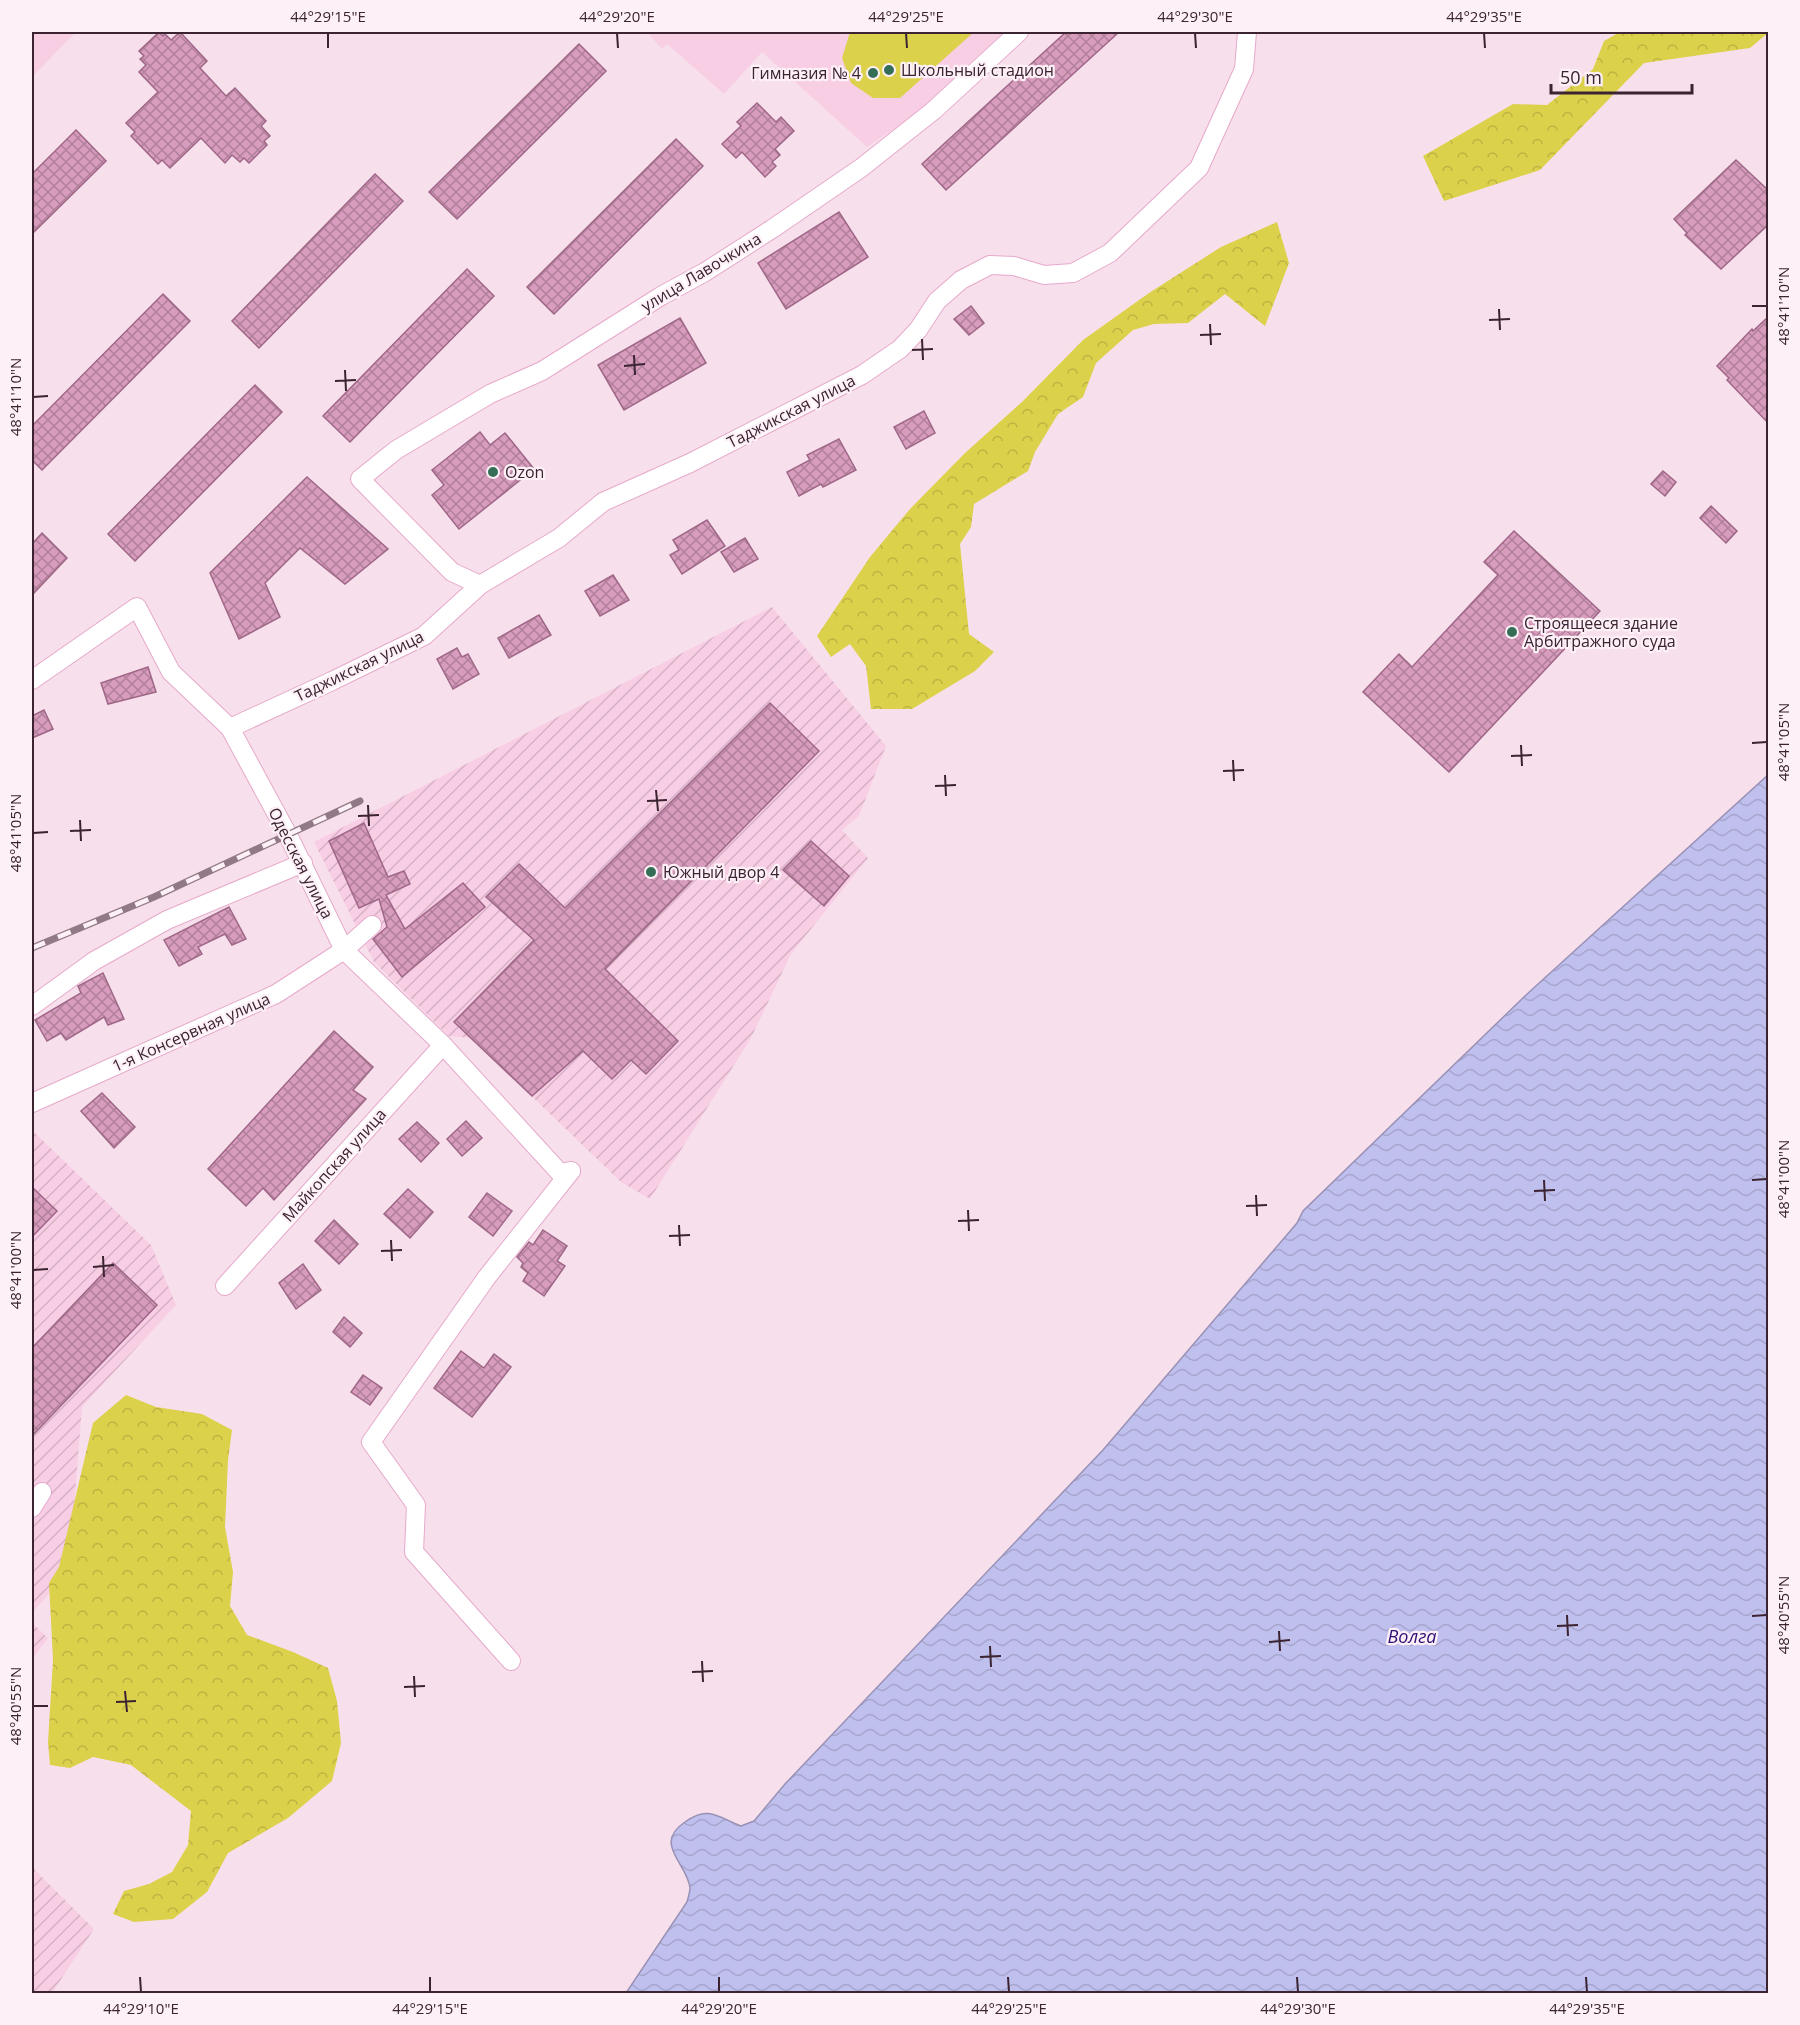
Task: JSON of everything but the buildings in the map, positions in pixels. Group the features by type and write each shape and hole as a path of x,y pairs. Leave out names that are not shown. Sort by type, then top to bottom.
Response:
{"street":[{"name":"улица Лавочкина","path":"480,585 452,572 360,479 396,450 490,394 542,371 772,229 861,168 933,111 1019,32"},
{"name":"Таджикская улица","path":"230,728 424,636 480,585 559,538 603,502 690,463 862,375 900,349 918,330 937,301 961,280 990,265 1014,266 1044,275 1073,273 1110,253 1199,168 1244,69 1247,32"},
{"name":"Одесская улица","path":"32,680 137,607 171,672 230,728 303,863 345,950 443,1045 560,1173 571,1171 487,1276 370,1442 417,1505 414,1552 511,1661"},
{"path":"32,1006 94,961 167,921 303,863"},
{"name":"1-я Консервная улица","path":"32,1103 276,994 345,950 372,925"},
{"name":"Майкопская улица","path":"225,1286 443,1045"},
{"path":"32,1508 42,1492"}],"shaded area":[{"path":"32,32 76,32 32,77"},
{"name":"Гимназия № 4","path":"647,32 1006,32 920,111 867,147 762,52 724,94 667,44 662,49"},
{"path":"772,607 886,746 859,816 842,830 868,858 791,954 751,1038 650,1199 621,1182 471,1038 449,1036 374,962 314,842"},
{"path":"32,1130 151,1245 176,1305 82,1407 69,1571 32,1613"},
{"path":"32,1623 48,1638 32,1659"},
{"path":"32,1867 94,1929 52,1993 32,1993"}],"green space":[{"name":"Школьный стадион","path":"850,32 974,32 900,98 873,98 851,83 842,58"},
{"path":"1620,32 1768,33 1750,48 1644,63 1540,170 1444,201 1423,156 1513,104 1547,105 1593,69 1604,41"},
{"path":"1277,222 1289,263 1265,326 1225,294 1188,323 1154,324 1133,330 1096,363 1083,397 1058,414 1035,452 1028,471 974,504 971,527 960,544 969,634 994,652 975,671 912,709 871,709 866,666 850,644 831,657 817,636 870,557 910,509 1083,340 1149,293 1221,247"},
{"path":"126,1395 156,1407 202,1414 232,1430 228,1460 225,1527 233,1572 230,1606 247,1635 328,1668 337,1701 341,1743 332,1781 288,1818 228,1853 207,1892 173,1919 134,1922 113,1914 124,1891 149,1884 172,1872 188,1845 191,1811 131,1765 93,1757 70,1768 50,1765 48,1742 53,1660 49,1583 59,1567 93,1423"}],"water":[{"name":"Волга","path":"1768,775 1768,1993 626,1993 687,1902 690,1888 688,1879 672,1846 672,1838 676,1830 693,1817 707,1813 741,1826 754,1821 785,1784 1103,1450 1297,1223 1303,1211 1526,995"}],"railway":[{"path":"32,948 154,897 360,801"}],"place":[{"name":"Школьный стадион","path":"889,70"},
{"name":"Гимназия № 4","path":"873,73"},
{"name":"Ozon","path":"493,472"},
{"name":"Строящееся здание Арбитражного суда","path":"1512,632"},
{"name":"Южный двор 4","path":"651,872"}]}
